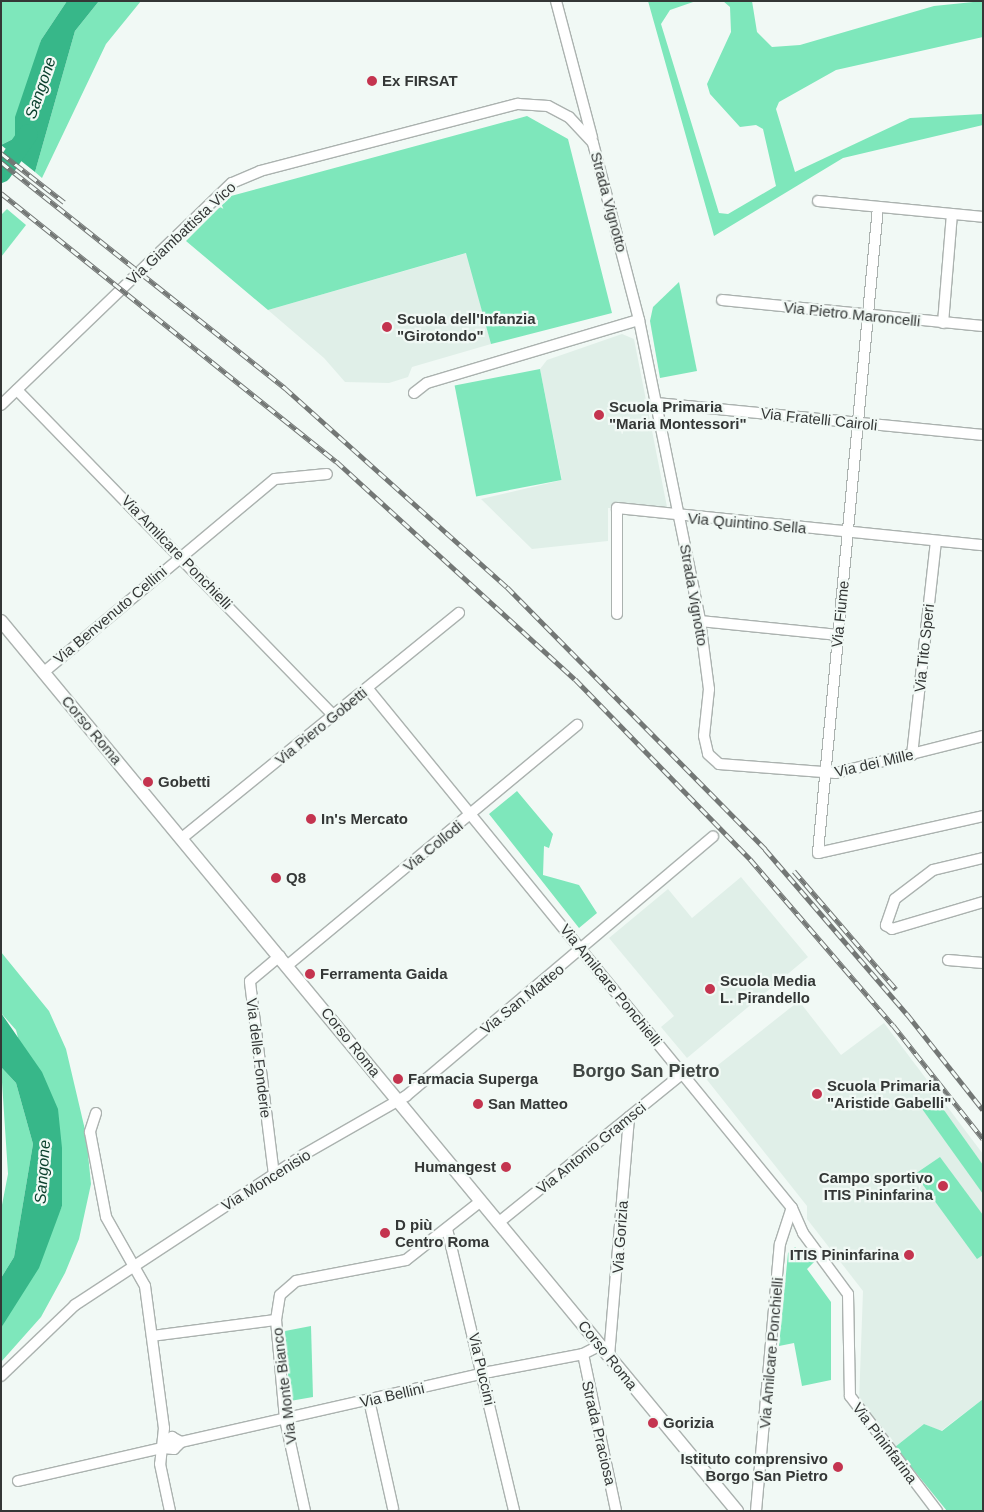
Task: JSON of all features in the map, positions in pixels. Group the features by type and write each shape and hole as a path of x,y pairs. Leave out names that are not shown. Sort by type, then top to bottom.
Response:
{"street":[{"name":"Strada Vignotto","path":"556,1 639,320 656,403 700,621 709,689 704,736 708,754"},
{"name":"Strada Vignotto","path":"518,104 561,111 594,143"},
{"name":"Via Giambattista Vico","path":"1,404 18,390 232,183 260,171 518,104"},
{"path":"818,201 983,217"},
{"name":"Via Fiume","path":"878,207 871,316 824,774 818,853 983,816"},
{"path":"943,323 952,214"},
{"name":"Via Pietro Maroncelli","path":"722,300 983,326"},
{"path":"414,394 427,383 639,320"},
{"name":"Via Amilcare Ponchielli","path":"18,390 181,554 334,716"},
{"name":"Via Fratelli Cairoli","path":"656,403 983,435"},
{"name":"Via Benvenuto Cellini","path":"44,672 181,554 275,479 328,474"},
{"name":"Via Quintino Sella","path":"617,614 617,508 679,517 983,545"},
{"name":"Via Tito Speri","path":"912,755 936,542"},
{"name":"Via Piero Gobetti","path":"182,838 368,689 459,613"},
{"name":"Corso Roma","path":"1,621 737,1511"},
{"path":"700,621 838,635"},
{"name":"Via Amilcare Ponchielli","path":"368,689 792,1208 780,1244 756,1511"},
{"name":"Via Collodi","path":"284,961 471,815 577,725"},
{"name":"Via dei Mille","path":"708,754 719,764 824,774 912,755 983,736"},
{"name":"Via San Matteo","path":"397,1099 582,950 713,837"},
{"path":"983,858 933,870 895,899 886,925 892,929 983,902"},
{"path":"948,960 983,963"},
{"name":"Via delle Fonderie","path":"274,1175 250,981 284,961"},
{"name":"Via Antonio Gramsci","path":"498,1223 683,1073"},
{"name":"Via Moncenisio","path":"1,1376 52,1323 136,1263 397,1099"},
{"path":"96,1113 90,1132 106,1217 136,1263 145,1286 162,1409 165,1447 160,1464 170,1511"},
{"name":"Via Gorizia","path":"609,1356 629,1117"},
{"name":"Via Monte Bianco","path":"304,1511 285,1419 276,1320 280,1295 296,1280 406,1260 481,1201"},
{"name":"Via Pininfarina","path":"792,1208 803,1233 848,1294 850,1396 938,1511"},
{"name":"Via Puccini","path":"446,1229 484,1373 514,1511"},
{"path":"152,1336 276,1320"},
{"name":"Via Bellini","path":"18,1481 165,1447 172,1437 181,1442 484,1373 583,1354 601,1345"},
{"name":"Strada Praciosa","path":"583,1354 616,1511"},
{"path":"369,1400 393,1508"}],"shaded area":[{"path":"1,1 67,1 41,40 15,138 1,145"},
{"path":"99,1 141,1 106,44 42,178 35,172 75,31"},
{"path":"648,1 696,1 670,10 661,24 719,213 728,214 776,186 763,129 756,125 740,127 710,94 707,84 731,32 730,7 723,1 752,1 757,32 772,47 800,45 934,6 983,1 983,37 836,70 779,102 776,109 795,172 910,118 983,114 983,125 843,158 714,236"},
{"path":"527,116 568,139 612,313 491,344 466,253 268,310 186,241 231,196"},
{"path":"7,209 26,225 1,257 1,215"},
{"name":"Scuola dell'Infanzia \"Girotondo\"","path":"467,253 491,344 412,367 408,377 389,383 345,382 324,358 268,310"},
{"path":"679,282 697,371 660,378 650,321 653,307"},
{"name":"Scuola Primaria \"Maria Montessori\"","path":"622,334 634,339 667,507 608,508 608,541 532,549 481,499 562,480 540,369 547,360"},
{"path":"540,369 562,480 476,497 455,386"},
{"path":"517,791 553,834 549,848 544,846 543,875 579,885 597,913 579,928 489,814"},
{"name":"Scuola Media L. Pirandello","path":"741,877 808,957 687,1058 661,1027 674,1016 609,938 668,889 692,918"},
{"path":"1,952 49,1011 66,1049 86,1134 91,1184 79,1239 65,1273 41,1317 1,1362 1,1328 62,1206 16,1030 1,1013"},
{"name":"ITIS Pininfarina","path":"799,1001 841,1055 884,1023 983,1154 983,1399 941,1431 924,1424 895,1447 859,1402 863,1291 807,1219 807,1206 704,1076"},
{"path":"1,1067 16,1083 33,1144 14,1257 1,1278 1,1210 8,1174"},
{"path":"934,1096 983,1165 983,1194 920,1106"},
{"path":"940,1157 983,1215 983,1255 977,1259 915,1174"},
{"path":"795,1247 814,1262 807,1269 831,1302 831,1380 802,1386 794,1343 779,1346 788,1253"},
{"path":"311,1326 313,1397 290,1401 285,1331"},
{"path":"983,1399 983,1511 947,1511 895,1447 924,1424 942,1431"}],"water":[{"path":"67,1 99,1 75,31 35,172 1,145 15,138 15,117 41,40"},
{"path":"1,1013 42,1072 58,1109 62,1148 62,1206 39,1268 1,1328 1,1278 14,1257 33,1144 16,1083 1,1067"}],"waterway":[{"name":"Sangone","path":"1,173 28,134"}],"railway":[{"path":"1,153 64,202"},
{"path":"1,162 285,388 507,587 765,849 907,1014 983,1110"},
{"path":"1,193 336,461 575,679 750,859 893,1025 983,1139"},
{"path":"794,871 896,989"}],"place":[{"name":"Ex FIRSAT","path":"372,81"},
{"name":"Scuola dell'Infanzia \"Girotondo\"","path":"387,327"},
{"name":"Scuola Primaria \"Maria Montessori\"","path":"599,415"},
{"name":"Gobetti","path":"148,782"},
{"name":"In's Mercato","path":"311,819"},
{"name":"Q8","path":"276,878"},
{"name":"Ferramenta Gaida","path":"310,974"},
{"name":"Scuola Media L. Pirandello","path":"710,989"},
{"name":"Farmacia Superga","path":"398,1079"},
{"name":"Scuola Primaria \"Aristide Gabelli\"","path":"817,1094"},
{"name":"San Matteo","path":"478,1104"},
{"name":"Humangest","path":"506,1167"},
{"name":"Campo sportivo ITIS Pininfarina","path":"943,1186"},
{"name":"D più Centro Roma","path":"385,1233"},
{"name":"ITIS Pininfarina","path":"909,1255"},
{"name":"Gorizia","path":"653,1423"},
{"name":"Istituto comprensivo Borgo San Pietro","path":"838,1467"}],"district":[{"name":"Borgo San Pietro","path":"646,1071"}]}
